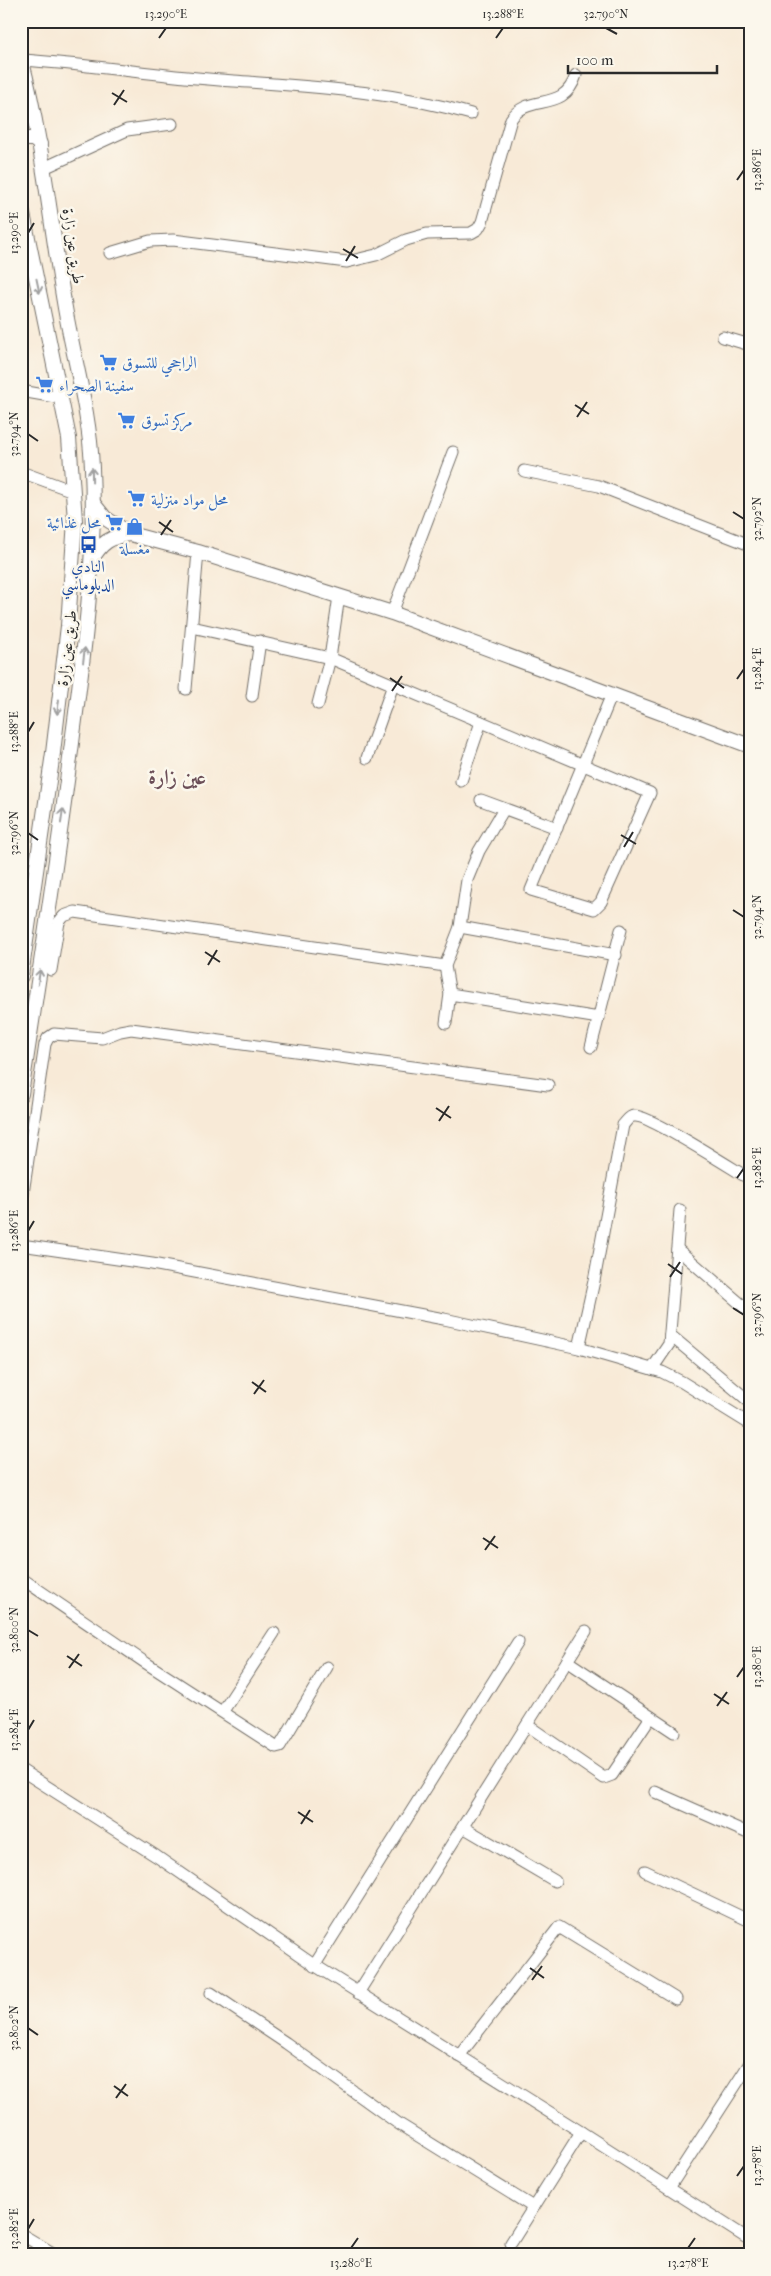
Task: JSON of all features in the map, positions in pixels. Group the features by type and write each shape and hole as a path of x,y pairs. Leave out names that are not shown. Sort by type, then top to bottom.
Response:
{"main road":[{"name":"طريق عين زارة","path":"21,59 40,144 64,302 91,442 93,503 92,559 86,639 21,1094"},
{"path":"21,139 33,139 40,144"},
{"name":"طريق عين زارة","path":"21,204 69,438 74,520 68,626 27,894 21,976"},
{"path":"93,503 105,518 130,534 198,552 392,613 750,746"},
{"path":"92,559 98,548 107,540 118,535 130,534"}],"street":[{"path":"21,59 233,81 331,88 413,98 471,114"},
{"path":"110,253 136,244 162,239 347,262 376,255 406,240 422,235 471,233 478,229 482,222 512,119 524,107 550,102 562,96 571,86 576,74"},
{"path":"44,168 127,130 172,124"},
{"path":"723,337 750,345"},
{"path":"21,391 61,398"},
{"path":"392,613 453,452"},
{"path":"524,471 599,486 750,545"},
{"path":"21,472 72,490"},
{"path":"186,688 198,552"},
{"path":"318,704 330,658 338,596"},
{"path":"192,627 330,658 583,766 650,793 601,902 594,909 531,890 583,766 612,694"},
{"path":"252,696 260,641"},
{"path":"367,758 393,685"},
{"path":"461,781 481,722"},
{"path":"481,800 557,828"},
{"path":"446,1023 450,994 445,966 460,927 470,870 504,809"},
{"path":"51,970 58,922 67,914 75,912 445,966"},
{"path":"460,927 616,955"},
{"path":"591,1046 621,930"},
{"path":"450,994 598,1018"},
{"path":"21,1207 45,1044 48,1038 54,1034 102,1038 120,1031 131,1030 548,1085"},
{"path":"580,1348 623,1125 629,1118 640,1116 658,1125 750,1179"},
{"path":"652,1369 669,1344 680,1210"},
{"path":"21,1245 162,1266 444,1319 580,1348 652,1369 682,1382 750,1424"},
{"path":"677,1250 750,1312"},
{"path":"670,1335 750,1402"},
{"path":"21,1578 146,1663 223,1711 271,1745 280,1746 327,1667"},
{"path":"358,1993 586,1631"},
{"path":"223,1711 274,1633"},
{"path":"314,1966 518,1642"},
{"path":"567,1661 674,1732"},
{"path":"527,1725 604,1778 608,1778 612,1775 651,1717"},
{"path":"21,1770 156,1856 314,1966 581,2132 750,2240"},
{"path":"655,1792 750,1834"},
{"path":"463,1827 554,1881"},
{"path":"645,1871 750,1921"},
{"path":"459,2056 559,1927 676,1999"},
{"path":"211,1993 286,2043 399,2124 533,2207"},
{"path":"669,2188 750,2063"},
{"path":"511,2243 581,2132"},
{"path":"21,2234 56,2255"}],"place":[{"name":"الراجحي للتسوق","path":"108,362"},
{"name":"سفينة الصحراء","path":"45,385"},
{"name":"مركز تسوق","path":"127,420"},
{"name":"محل مواد منزلية","path":"137,499"},
{"name":"محل غذائية","path":"115,522"},
{"name":"مغسلة","path":"135,527"},
{"name":"النادي الدبلوماسي","path":"88,544"}],"district":[{"name":"عين زارة","path":"177,777"}]}
